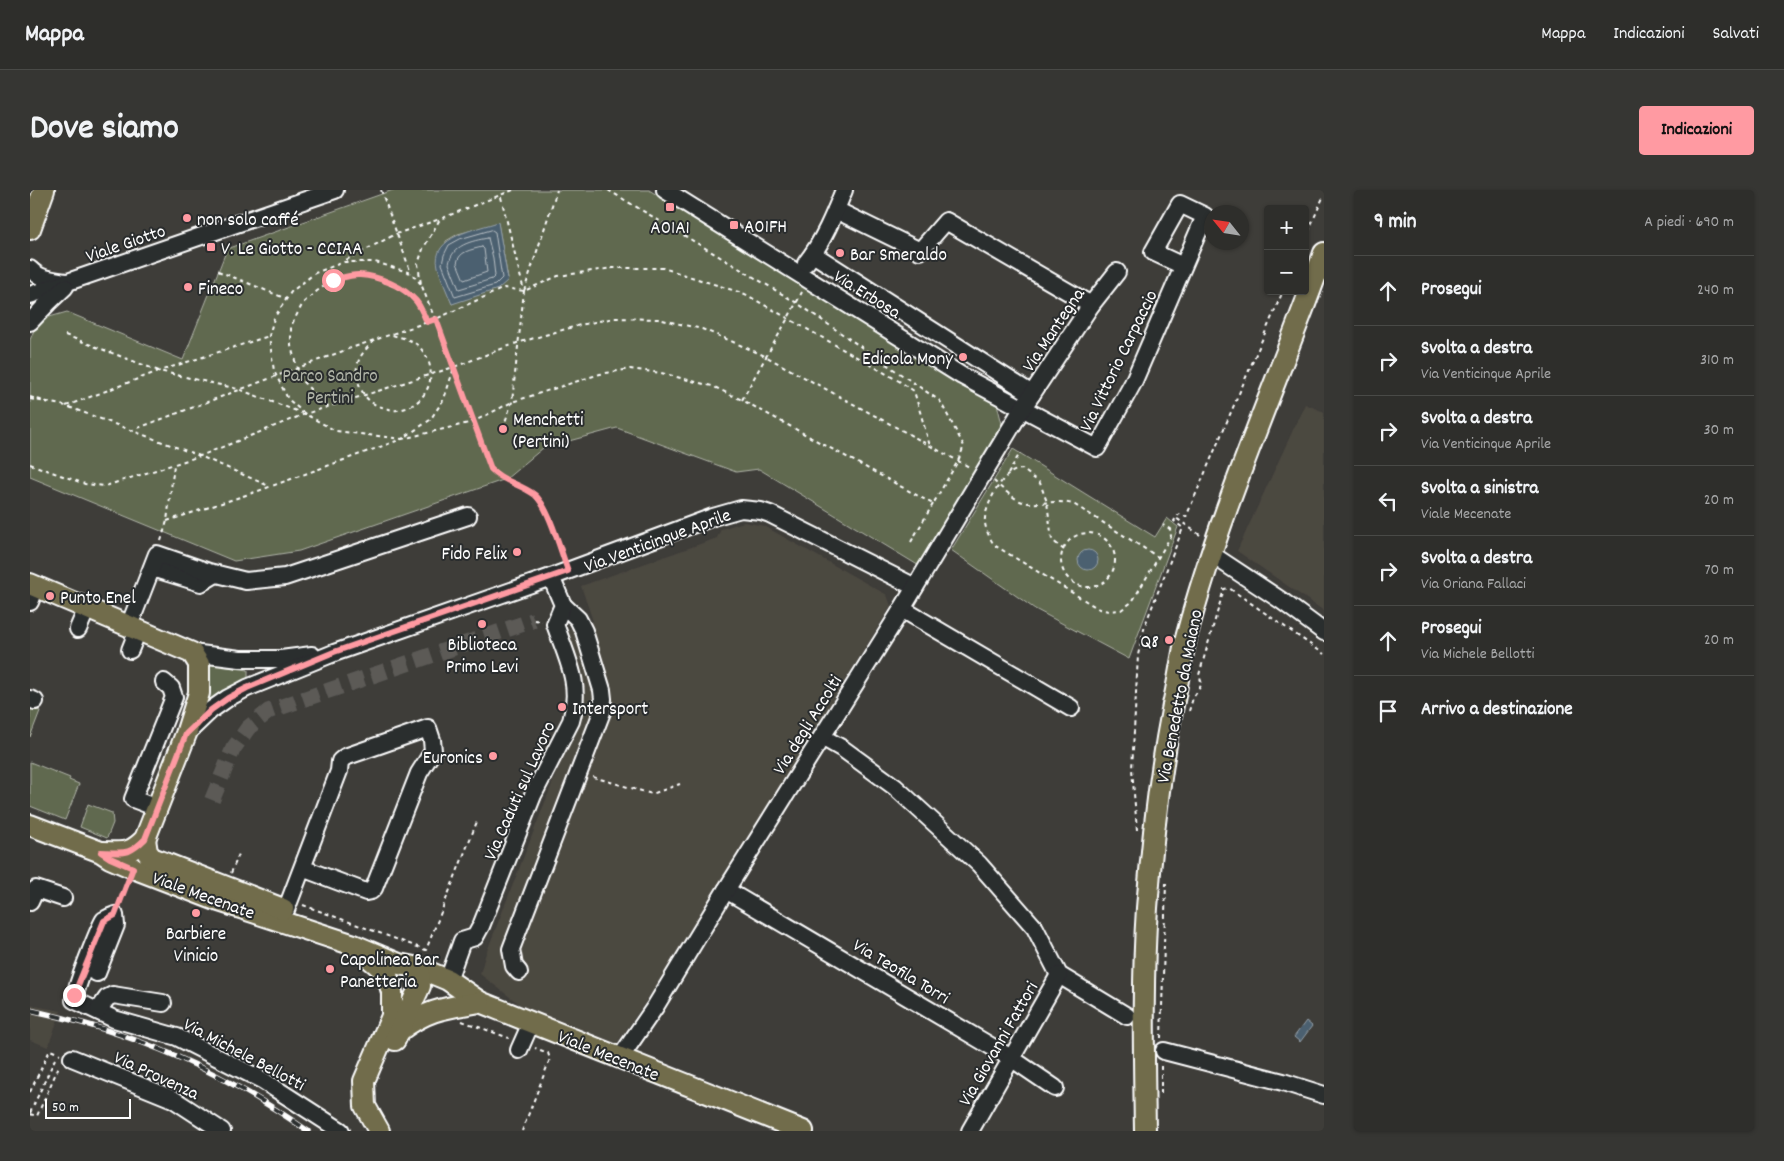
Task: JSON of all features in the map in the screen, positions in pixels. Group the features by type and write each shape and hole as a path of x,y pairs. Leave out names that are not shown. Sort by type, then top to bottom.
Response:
{"main road":[{"path":"30,229 44,190"},
{"name":"Via Benedetto da Maiano","path":"1145,1131 1144,1035 1147,910 1157,810 1169,728 1186,640 1211,554 1234,486 1324,253"},
{"name":"Via Venticinque Aprile","path":"31,588 86,608 192,653 199,664 198,692 186,734 145,839"},
{"name":"Viale Mecenate","path":"30,824 101,852 133,868 216,900 354,946 399,964 419,968 448,980 480,1002 803,1131"},
{"path":"101,852 128,852 145,839"},
{"name":"Viale Mecenate","path":"145,839 147,852 152,858 403,955 419,968"},
{"name":"Viale Mecenate","path":"354,946 386,972 392,992 392,1016 364,1081 365,1106 380,1131"},
{"path":"388,1131 380,1116 375,1093 382,1068 420,986 419,968"},
{"path":"368,1070 379,1063 419,968"},
{"path":"399,1031 415,1019 435,1010 480,1002"}],"street":[{"name":"Viale Giotto","path":"30,295 335,190"},
{"name":"Via Erbosa","path":"664,190 962,376 1022,409"},
{"name":"Via Erbosa","path":"673,190 694,208"},
{"path":"804,276 844,190"},
{"path":"836,210 920,251 946,221 1091,305"},
{"path":"813,254 1032,394"},
{"name":"Via Vittorio Carpaccio","path":"1022,409 1097,448 1133,383 1183,266"},
{"name":"Viale Giotto","path":"30,269 47,279 70,282"},
{"name":"Via Mantegna","path":"1022,409 1091,305 1117,272"},
{"path":"30,322 70,282"},
{"name":"Via degli Accolti","path":"620,1058 655,1007 902,609 1022,409"},
{"name":"Via Venticinque Aprile","path":"186,734 211,710 228,698 247,688 334,652 568,571 713,517 741,509 770,514 915,587"},
{"path":"130,650 133,628 158,554 216,574 246,581 285,577 468,516"},
{"path":"1211,554 1282,601 1324,632"},
{"path":"519,972 514,966 511,949 602,712 602,690 584,631 578,619 563,606 551,577"},
{"name":"Via Caduti sul Lavoro","path":"448,980 462,942 475,937 482,926 534,795 571,721 576,699 574,679 555,624 563,606"},
{"path":"78,629 86,608"},
{"path":"902,609 1071,708"},
{"name":"Via Venticinque Aprile","path":"192,653 240,659 273,659 334,652"},
{"path":"157,808 133,799 174,697 171,688 164,682"},
{"path":"286,910 302,868 339,771 340,761 345,756 428,728 433,751 419,772 374,888 366,892 302,868"},
{"path":"822,737 843,749 895,787 979,864 1035,928 1059,976 1127,1016"},
{"path":"30,902 36,889 63,898"},
{"name":"Via Teofila Torri","path":"726,890 1011,1058 1055,1088"},
{"name":"Via Michele Bellotti","path":"115,915 104,921 74,995 74,1000 114,1019 177,1037 262,1080 341,1131"},
{"name":"Via Giovanni Fattori","path":"970,1131 1059,976"},
{"name":"Via Michele Bellotti","path":"98,1011 106,998 113,995 164,1003"},
{"path":"521,1047 531,1023"},
{"path":"1162,1050 1283,1082 1324,1096"},
{"name":"Via Provenza","path":"65,1060 173,1100 222,1131"}],"path":[{"path":"381,190 411,273 420,284 436,319 491,469 498,476 528,490 537,497 545,509 568,571"},
{"path":"305,414 288,399 274,371 269,336 274,318 291,292 315,273 344,262 396,234 513,190"},
{"path":"504,424 512,402 524,291 557,190"},
{"path":"608,190 797,303 940,401 964,446 958,460 910,542"},
{"path":"1309,230 1324,195"},
{"path":"500,196 524,291"},
{"path":"420,284 418,264 423,249 440,219"},
{"path":"344,262 375,262 411,273"},
{"path":"130,431 276,375 436,319 504,288 524,291 558,276 613,268 663,268 745,294 900,381 914,392 930,446"},
{"path":"218,270 286,299"},
{"path":"328,406 304,382 296,368 291,326 304,303 333,280 359,274 373,277 403,290 417,302 427,322"},
{"path":"742,400 765,356 797,303 804,276"},
{"path":"1137,829 1132,769 1138,655 1145,625 1183,528 1174,521 1178,514 1186,517 1281,295"},
{"path":"30,464 85,484 105,486 200,456 305,414 454,367 517,343 580,325 614,318 658,319 702,329 765,356 978,472"},
{"path":"65,335 159,371 238,389 305,414 336,431 402,439 430,420 444,399 454,367"},
{"path":"376,339 362,352 357,366 358,381 363,396 378,406 396,410 412,406 424,396 431,381 431,366 422,349 409,339 390,335"},
{"path":"30,399 66,406 159,371 269,336"},
{"path":"167,521 402,439 473,422 512,402 585,378 630,369 661,373 712,386 742,400 933,504"},
{"path":"30,399 66,406 200,456 269,486"},
{"path":"1020,453 986,510 985,522 989,537 994,545 1100,609 1109,611 1121,610 1132,602 1171,536 1170,529 1163,525"},
{"path":"164,532 174,465"},
{"path":"1007,476 1016,470 1022,469 1040,483 1047,502 1052,540 1064,550"},
{"path":"994,481 1021,502 1064,501 1075,505 1158,557"},
{"path":"1176,518 1200,535"},
{"path":"1083,534 1099,536 1112,547 1115,555 1113,572 1100,585 1091,587 1073,583 1062,568 1064,550 1068,542 1075,537 1083,534"},
{"path":"1188,714 1193,698 1202,684 1199,675 1224,589 1229,588 1324,654"},
{"path":"578,773 652,794 680,784"},
{"path":"408,945 426,950 478,819"},
{"path":"229,877 239,854"},
{"path":"115,915 133,868"},
{"path":"1161,1104 1166,880"},
{"path":"521,1047 548,1053 550,1059 522,1131"},
{"path":"30,1092 50,1050 65,1060 37,1116 30,1114 55,1058"}],"shaded area":[{"path":"1305,404 1324,412 1324,611 1237,551"},
{"path":"744,522 764,526 887,595 891,606 655,988 615,1046 577,1033 523,1007 480,974 485,956 577,720 584,697 580,672 566,630 593,621 581,586 717,538 721,529"},
{"path":"30,1005 61,1011 48,1047 30,1040"}],"green space":[{"name":"Parco Sandro Pertini","path":"393,190 649,190 957,382 997,404 1003,428 921,567 759,469 736,472 617,428 543,448 506,479 299,551 234,561 30,477 30,340 34,330 46,318 67,312 183,360 227,249","holes":["498,223 508,279 452,304 444,283 446,241 458,234"]},
{"path":"1013,449 1155,537 1167,518 1178,527 1129,659 1035,609 951,550"},
{"path":"203,661 248,670 248,684 202,712 210,687 209,675"},
{"path":"30,703 39,706 38,710 40,711 30,737"},
{"path":"30,762 70,778 69,780 79,784 65,820 30,806"},
{"path":"88,804 112,813 113,823 107,838 80,827"}],"water":[{"path":"498,222 508,280 498,289 452,304 438,267 437,256 441,248 448,241 468,231"},
{"path":"1084,550 1092,550 1098,556 1098,564 1092,570 1084,570 1078,564 1078,556"},
{"path":"1306,1021 1312,1026 1300,1042 1294,1037"}],"tunnel":[{"path":"212,800 233,749 248,728 269,711 534,620"}],"railway":[{"path":"30,1010 106,1030 175,1056 242,1089 308,1131"}],"place":[{"name":"A01A1","path":"670,207"},
{"name":"non solo caffé","path":"187,218"},
{"name":"A01FH","path":"734,225"},
{"name":"V. Le Giotto - CCIAA","path":"211,247"},
{"name":"Bar Smeraldo","path":"840,253"},
{"name":"Fineco","path":"188,287"},
{"name":"Edicola Mony","path":"963,357"},
{"name":"Menchetti (Pertini)","path":"503,429"},
{"name":"Fido Felix","path":"517,552"},
{"name":"Punto Enel","path":"50,596"},
{"name":"Biblioteca Primo Levi","path":"482,624"},
{"name":"Q8","path":"1169,640"},
{"name":"Intersport","path":"562,707"},
{"name":"Euronics","path":"493,756"},
{"name":"Barbiere Vinicio","path":"196,913"},
{"name":"Capolinea Bar Panetteria","path":"330,969"}],"route":[{"path":"74,995 104,921 115,915 133,868 101,852 128,852 145,839 186,734 211,710 247,688 334,652 568,571 545,509 537,497 528,490 498,476 491,469 436,319 427,322 417,302 403,290 389,283 359,274 333,280"}]}
